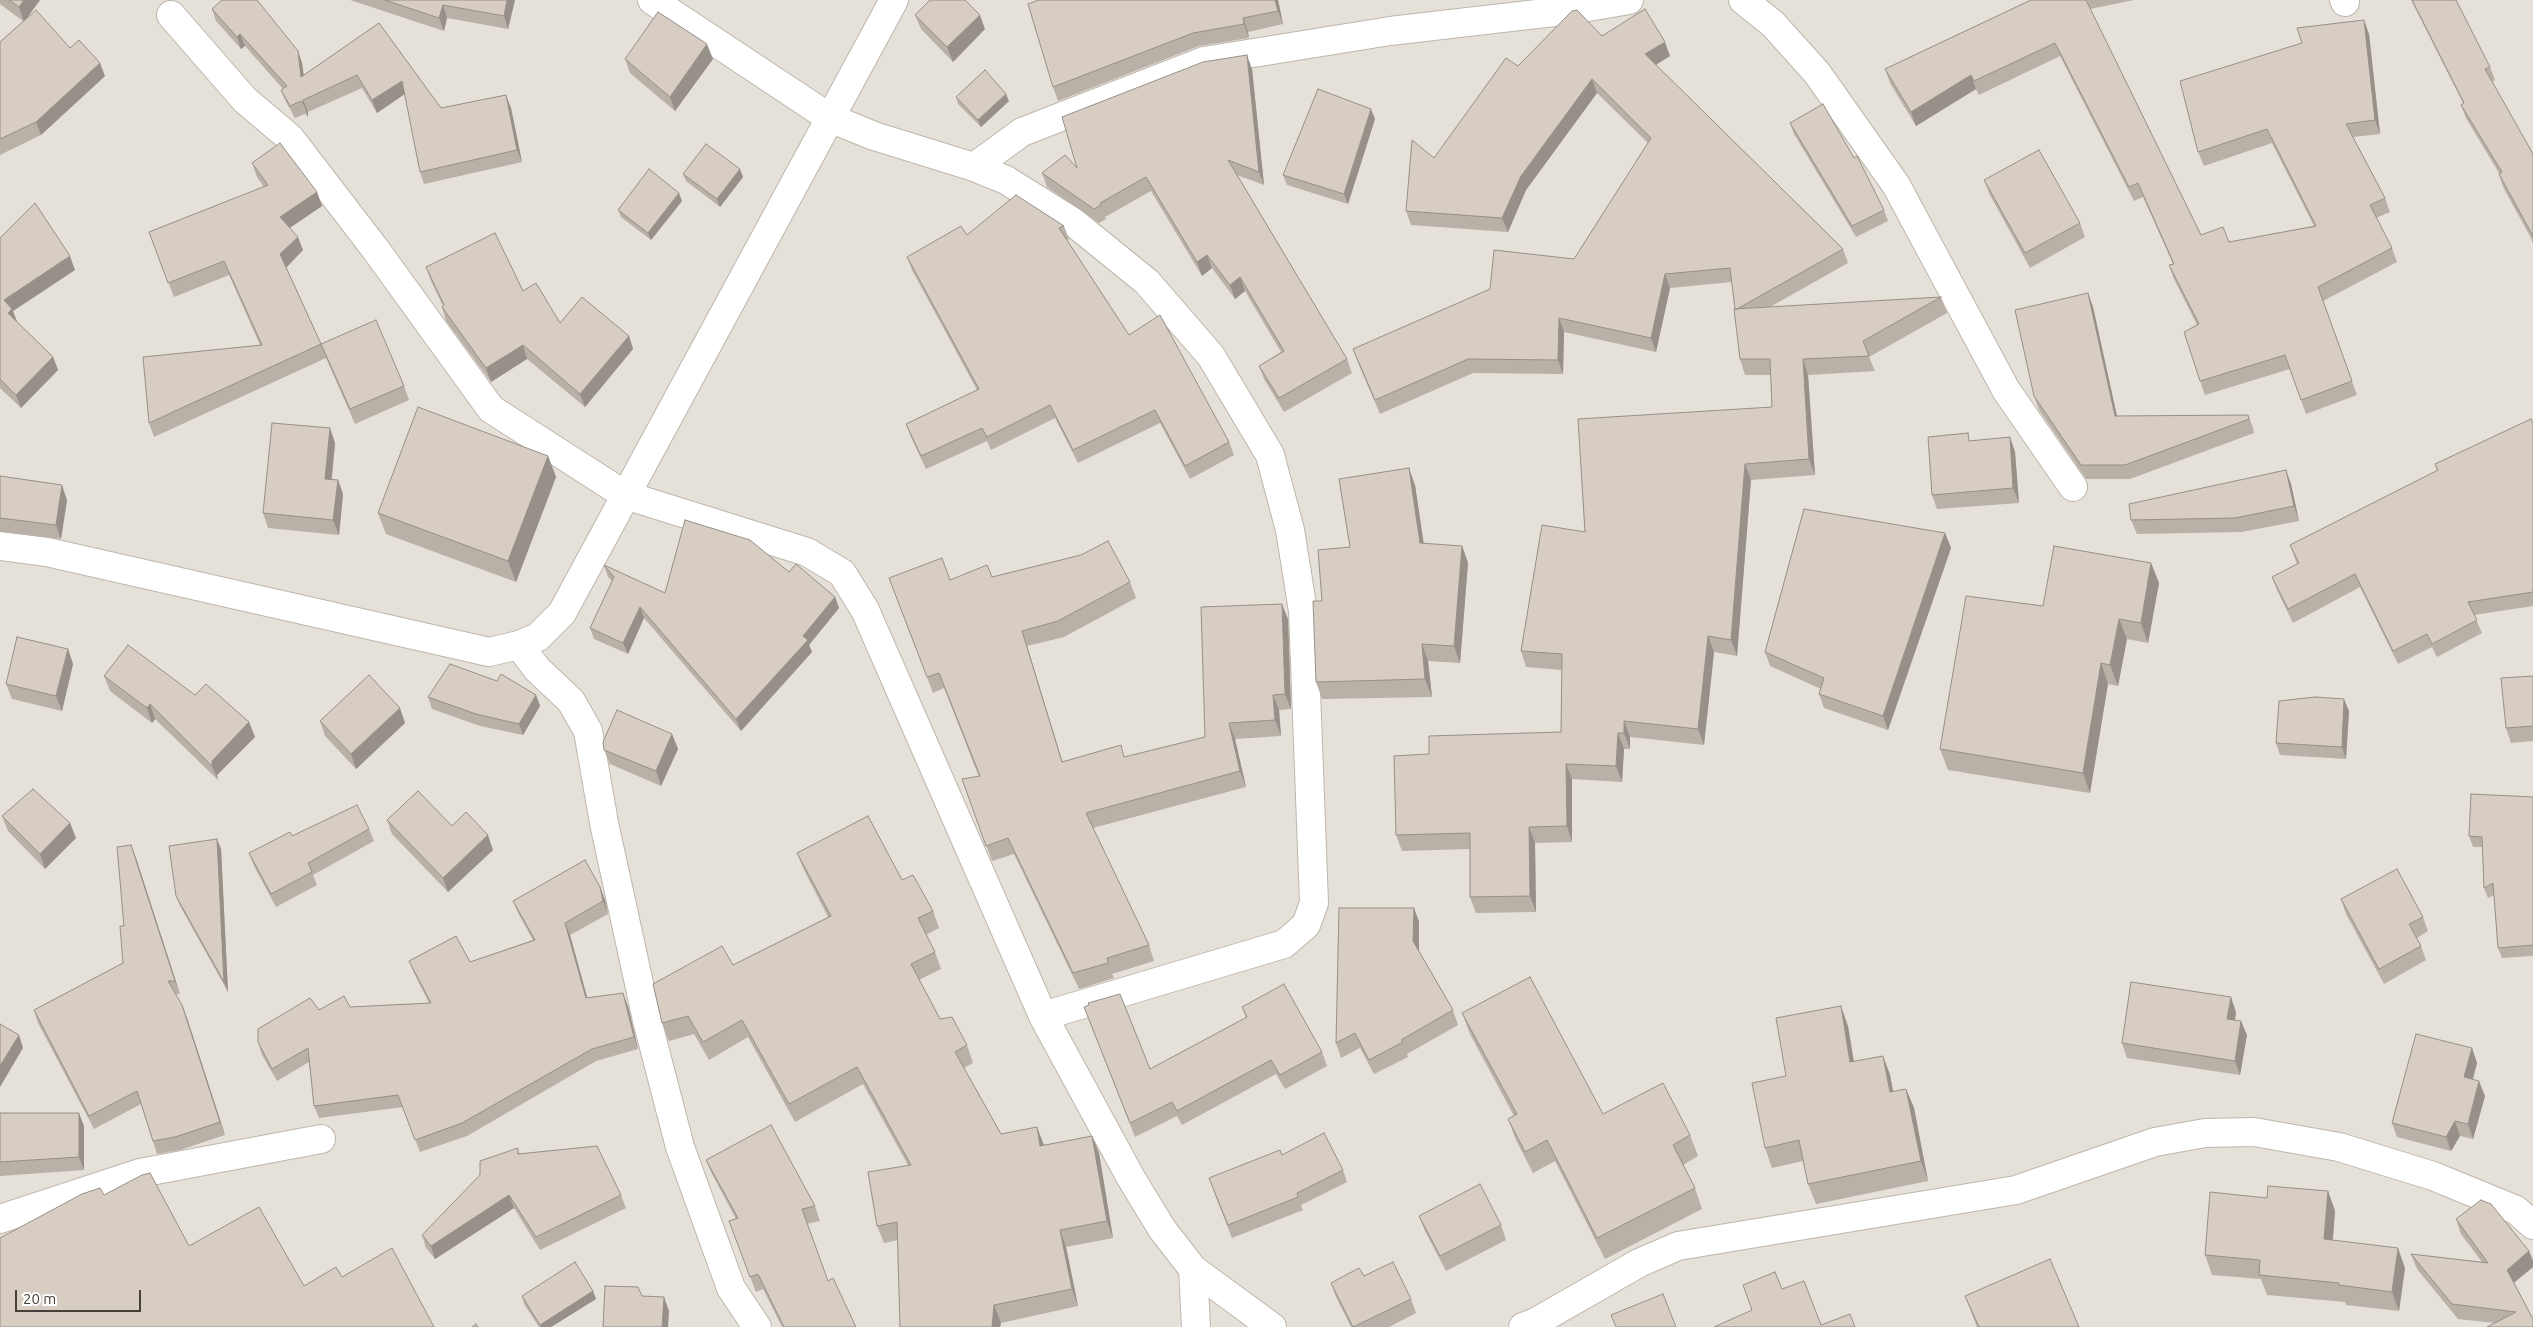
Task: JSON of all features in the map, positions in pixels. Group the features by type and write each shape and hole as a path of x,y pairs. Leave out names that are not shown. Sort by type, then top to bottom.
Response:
{"street":[{"path":"652,0 830,118 874,136 974,167 1006,180 1073,222 1146,282 1211,356 1270,455 1290,530 1303,611 1314,903 1306,925 1284,944 1043,1016"},
{"path":"0,546 47,552 489,652 519,645 538,637 562,613 894,0"},
{"path":"974,167 1022,132 1204,61 1390,31 1571,10 1629,0"},
{"path":"1743,0 1773,24 1817,73 1896,185 2006,390 2073,487"},
{"path":"171,15 245,100 290,138 376,250 491,409 625,495 807,552 842,573 865,610 1043,1016 1131,1178 1162,1229 1193,1269 1272,1327"},
{"path":"519,645 537,669 571,700 588,731 604,823 639,982 680,1147 731,1288 757,1327"},
{"path":"1534,1325 1639,1263 1678,1246 2016,1190 2155,1142 2205,1133 2254,1132 2339,1147 2433,1176 2516,1210 2533,1225"},
{"path":"0,1219 140,1173 321,1139"},
{"path":"1193,1269 1196,1327"}],"shaded area":[{"path":"0,0 2533,0 2533,1327 0,1327"}],"building":[{"path":"9,0 24,0 19,7"},
{"path":"222,0 257,0 298,51 301,77 379,23 441,108 506,95 517,150 420,172 402,81 372,100 357,75 303,100 304,105 301,101 290,106 281,90 287,86 240,34 237,37 212,9"},
{"path":"385,0 507,0 504,16 443,5 439,18"},
{"path":"930,0 965,0 980,15 947,47 915,15"},
{"path":"1039,0 1275,0 1278,11 1243,18 1244,24 1193,33 1053,87 1028,4"},
{"path":"2031,0 2086,0 2201,235 2223,227 2229,242 2316,226 2267,129 2198,152 2180,81 2302,43 2297,28 2364,20 2375,120 2346,124 2385,198 2370,205 2392,248 2318,287 2352,381 2301,400 2285,355 2200,381 2184,332 2199,324 2169,265 2174,264 2138,183 2129,187 2055,43 1974,81 1971,75 1911,112 1885,69"},
{"path":"2412,0 2456,0 2490,67 2485,69 2533,154 2533,236 2499,174 2502,172 2461,105 2464,103"},
{"path":"1645,9 1665,42 1645,54 1843,249 1737,309 1735,309 1730,268 1665,274 1651,338 1559,318 1558,360 1468,359 1375,400 1353,349 1490,289 1494,250 1574,259 1651,138 1592,79 1521,176 1502,218 1406,211 1412,140 1434,158 1506,58 1518,66 1572,11 1577,10 1602,36"},
{"path":"36,10 70,48 79,40 100,63 36,122 0,139 0,42"},
{"path":"658,12 707,44 670,97 625,59"},
{"path":"1247,55 1259,172 1228,160 1347,359 1279,398 1259,366 1284,351 1240,277 1230,285 1207,255 1197,262 1146,177 1100,203 1101,205 1094,209 1042,173 1065,155 1077,168 1062,117 1203,62"},
{"path":"985,70 1006,94 978,120 956,97"},
{"path":"1318,89 1371,109 1344,194 1283,175"},
{"path":"1823,104 1854,158 1857,156 1884,210 1852,226 1790,123"},
{"path":"280,143 317,192 280,217 298,237 280,254 321,344 149,423 143,357 262,345 224,261 168,283 149,232 268,185 252,163"},
{"path":"706,144 740,169 717,199 683,174"},
{"path":"2039,150 2080,223 2025,253 1984,180"},
{"path":"649,169 679,193 648,233 618,210"},
{"path":"1016,195 1064,226 1059,228 1129,335 1160,315 1229,442 1185,466 1155,410 1073,450 1050,405 987,437 982,428 921,456 906,424 979,389 907,257 961,226 967,235"},
{"path":"35,203 70,256 4,300 12,309 8,313 53,357 16,395 0,379 0,238"},
{"path":"495,233 523,291 536,283 560,323 582,297 629,336 580,394 523,345 486,368 442,307 444,305 426,267"},
{"path":"2088,293 2115,416 2248,415 2249,419 2125,465 2081,465 2034,396 2015,310"},
{"path":"1941,297 1863,341 1869,356 1803,359 1809,459 1745,464 1731,640 1708,636 1698,729 1624,721 1624,733 1618,733 1616,766 1566,764 1567,826 1529,827 1530,896 1470,897 1470,833 1396,835 1394,756 1429,754 1429,736 1561,732 1562,654 1521,651 1542,525 1585,532 1578,419 1772,407 1770,359 1740,359 1734,309"},
{"path":"376,320 404,386 350,409 321,344"},
{"path":"418,407 548,456 508,561 378,513"},
{"path":"2531,419 2533,423 2533,592 2468,602 2477,620 2432,644 2427,634 2393,651 2355,574 2288,609 2272,577 2299,563 2290,545 2438,470 2435,464"},
{"path":"272,423 330,428 325,479 338,480 333,520 263,513"},
{"path":"1968,433 1969,441 2010,437 2013,488 1932,495 1928,437"},
{"path":"1409,468 1420,543 1462,546 1454,646 1422,644 1425,679 1316,682 1313,601 1322,601 1318,550 1350,547 1339,479"},
{"path":"2286,470 2294,506 2235,518 2131,520 2129,504"},
{"path":"0,476 62,485 56,525 0,518"},
{"path":"1804,509 1945,533 1883,716 1819,694 1824,678 1765,652"},
{"path":"685,520 750,540 789,572 796,564 835,597 803,636 808,640 736,719 640,607 623,643 590,628 614,577 604,565 665,593"},
{"path":"1108,541 1130,582 1058,621 1022,631 1062,762 1121,745 1124,757 1205,737 1201,607 1282,604 1285,694 1273,695 1275,720 1229,723 1240,771 1086,813 1149,945 1107,958 1108,963 1073,973 1008,838 986,846 962,779 980,776 939,673 927,677 889,578 942,558 950,580 987,565 992,577 1081,555"},
{"path":"2054,546 2151,563 2141,623 2119,619 2110,665 2101,663 2083,773 1940,749 1966,596 2043,606"},
{"path":"17,637 68,649 56,696 6,684"},
{"path":"128,645 195,695 206,684 249,722 212,761 212,766 150,704 147,708 104,676"},
{"path":"450,664 497,681 501,674 536,695 519,724 476,714 428,697"},
{"path":"369,675 400,708 351,754 320,721"},
{"path":"2533,676 2533,726 2506,728 2501,678"},
{"path":"2315,697 2344,699 2342,747 2276,743 2279,701"},
{"path":"617,710 672,734 656,771 604,750 603,742"},
{"path":"33,789 70,823 40,854 2,816"},
{"path":"418,791 452,826 466,812 488,835 443,878 387,820"},
{"path":"2471,794 2533,797 2533,945 2498,948 2493,883 2484,888 2482,837 2469,836"},
{"path":"357,805 369,829 308,863 312,872 271,894 249,853 290,832 292,836"},
{"path":"868,816 902,880 913,875 933,911 918,918 935,952 911,964 940,1019 952,1017 967,1045 955,1052 1001,1134 1037,1127 1040,1146 1092,1136 1107,1221 1060,1230 1072,1289 994,1305 992,1327 900,1327 897,1222 877,1226 868,1172 911,1165 857,1067 789,1104 742,1020 703,1042 688,1016 662,1023 653,984 722,946 733,965 831,916 797,853"},
{"path":"217,839 224,982 176,896 169,846"},
{"path":"131,845 175,981 168,981 182,1005 220,1122 175,1137 153,1141 137,1091 89,1116 34,1010 123,963 120,926 124,926 117,847"},
{"path":"585,860 600,887 603,901 565,923 586,998 623,993 634,1037 592,1049 462,1123 415,1140 398,1095 314,1106 308,1048 272,1069 258,1042 258,1029 310,998 319,1010 344,996 350,1007 431,1003 409,961 456,936 470,962 535,940 513,901"},
{"path":"2397,869 2423,917 2409,924 2421,946 2379,969 2341,899"},
{"path":"1339,908 1414,908 1413,941 1453,1010 1401,1040 1403,1042 1369,1060 1355,1033 1336,1043"},
{"path":"1530,977 1603,1114 1663,1083 1690,1135 1673,1145 1695,1188 1597,1238 1547,1140 1525,1152 1508,1119 1517,1114 1462,1013"},
{"path":"2131,982 2231,997 2227,1019 2241,1021 2235,1061 2122,1043"},
{"path":"1284,984 1322,1052 1280,1075 1271,1060 1177,1111 1172,1102 1130,1123 1084,1007 1089,1005 1088,1003 1120,994 1150,1069 1247,1017 1242,1007"},
{"path":"1841,1006 1850,1062 1883,1056 1890,1092 1906,1089 1921,1161 1808,1184 1799,1140 1765,1148 1752,1083 1786,1076 1776,1018"},
{"path":"0,1024 19,1035 0,1066"},
{"path":"2416,1034 2472,1048 2464,1077 2479,1081 2468,1124 2455,1121 2446,1137 2392,1123"},
{"path":"0,1113 79,1113 79,1157 0,1162"},
{"path":"771,1125 815,1206 802,1209 828,1281 833,1278 856,1327 784,1327 758,1274 750,1277 729,1221 738,1218 706,1160"},
{"path":"1324,1133 1343,1170 1297,1193 1298,1197 1228,1225 1209,1178 1280,1150 1282,1155"},
{"path":"597,1146 621,1195 536,1237 509,1195 431,1246 422,1235 480,1175 480,1161 518,1148 518,1154"},
{"path":"150,1173 189,1246 259,1207 304,1286 336,1267 342,1277 392,1248 434,1327 0,1327 0,1238 82,1194 100,1188 104,1195 142,1175"},
{"path":"1480,1184 1501,1225 1440,1256 1419,1216"},
{"path":"2268,1186 2328,1191 2324,1239 2398,1248 2392,1292 2339,1285 2339,1283 2259,1275 2260,1260 2205,1255 2210,1192 2267,1198"},
{"path":"2481,1200 2491,1204 2529,1251 2507,1270 2533,1319 2533,1327 2487,1327 2516,1312 2452,1304 2411,1254 2488,1263 2456,1219"},
{"path":"2050,1259 2079,1327 1979,1327 1965,1296"},
{"path":"575,1262 593,1291 540,1325 522,1296"},
{"path":"1393,1262 1411,1299 1353,1327 1331,1283 1359,1268 1364,1276"},
{"path":"1775,1272 1782,1289 1804,1281 1821,1325 1850,1314 1855,1327 1714,1327 1752,1310 1743,1285"},
{"path":"605,1286 638,1287 642,1296 664,1297 662,1327 603,1327"},
{"path":"1663,1294 1676,1327 1616,1327 1611,1315"}]}
